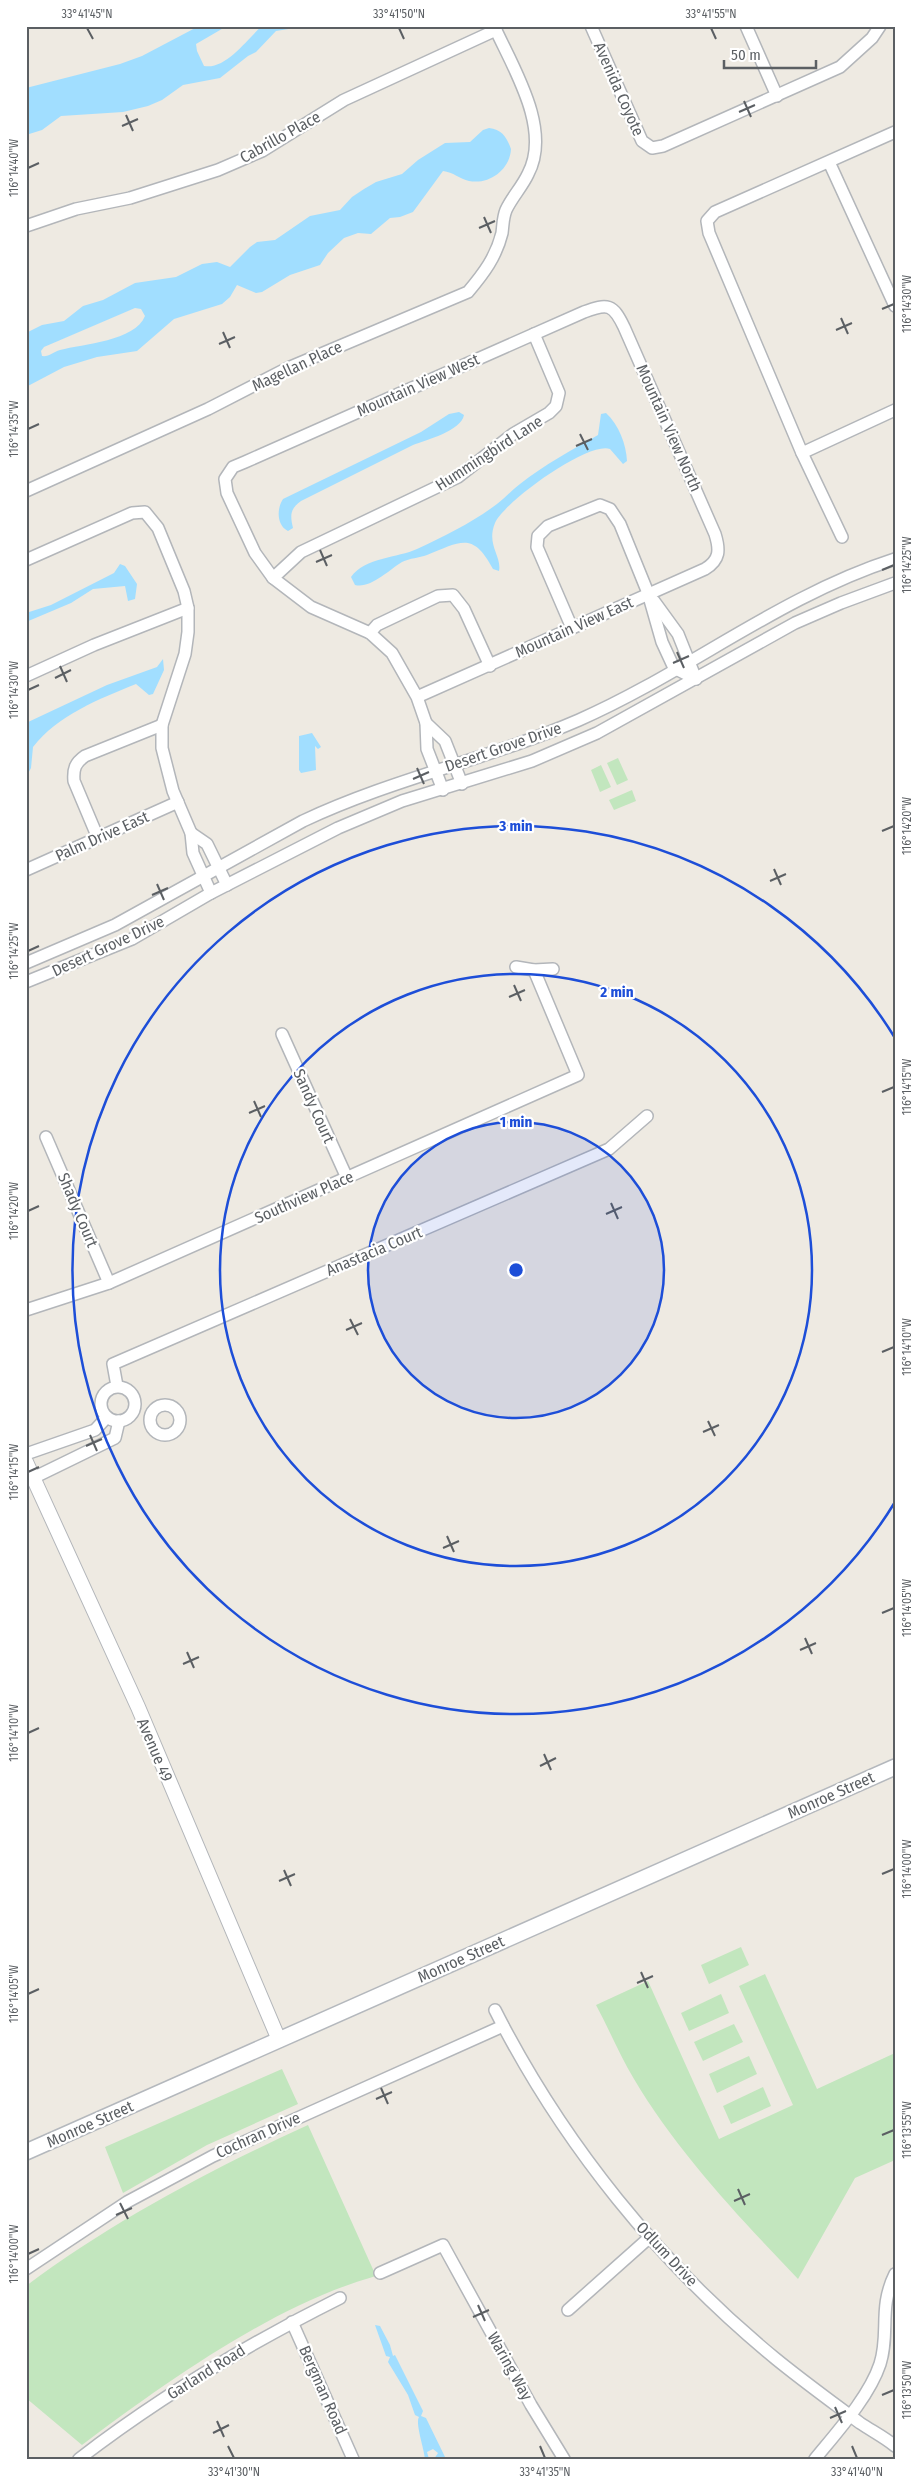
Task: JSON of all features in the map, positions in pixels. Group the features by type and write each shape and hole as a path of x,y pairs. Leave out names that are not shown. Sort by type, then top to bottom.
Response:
{"main road":[{"name":"Monroe Street","path":"26,2152 895,1767"}],"street":[{"name":"Avenida Coyote","path":"591,26 642,141 652,148 663,146 777,96"},
{"path":"746,26 777,96 840,67 872,38 880,26"},
{"name":"Magellan Place","path":"26,491 208,409 288,368 468,292 482,275 495,254 505,212 528,174 536,152 535,130 528,102 495,28"},
{"name":"Cabrillo Place","path":"26,226 76,209 130,198 218,170 262,151 344,100 495,28"},
{"path":"842,537 802,453 709,233 707,221 715,212 895,132"},
{"path":"829,162 895,306"},
{"name":"Mountain View West","path":"273,578 255,553 227,493 225,479 233,468 594,308 611,307 616,312"},
{"name":"Mountain View North","path":"616,312 719,546"},
{"name":"Hummingbird Lane","path":"273,578 301,552 458,477 506,439 549,413 556,406 559,392 534,334"},
{"path":"802,453 895,410"},
{"path":"572,628 537,547 538,536 548,526 591,507 600,505 610,509 620,524 648,593 662,642 674,668 696,679"},
{"path":"26,560 132,512 145,512 158,528 184,592 188,608 188,632 185,654 162,725 165,765 191,833 193,853 211,893"},
{"name":"Mountain View East","path":"417,697 490,666 713,564 718,557 719,546"},
{"name":"Desert Grove Drive","path":"26,963 115,925 329,809 436,770 502,751 580,719 776,611 829,584 895,559"},
{"path":"273,578 311,607 370,633 392,653 417,697 426,724 428,750 443,790"},
{"name":"Desert Grove Drive","path":"26,982 132,939 211,893 338,828 402,801 443,790 532,761 588,737 795,623 895,583"},
{"path":"648,593 678,634 690,659 696,679"},
{"path":"370,633 377,625 438,596 453,595 464,609 490,666"},
{"path":"26,676 112,638 188,608"},
{"path":"426,724 446,740 462,784"},
{"path":"98,838 74,781 73,773 75,766 85,756 162,725"},
{"name":"Palm Drive East","path":"26,870 178,802"},
{"path":"191,833 207,844 227,885"},
{"path":"516,967 534,970 553,968"},
{"name":"Southview Place","path":"26,1310 109,1283 578,1074 534,970"},
{"name":"Sandy Court","path":"282,1034 346,1178"},
{"name":"Anastacia Court","path":"117,1386 113,1364 609,1149 647,1116"},
{"name":"Shady Court","path":"46,1137 109,1283"},
{"path":"117,1386 124,1387 134,1396 135,1410 126,1420 120,1421 107,1417 101,1405 102,1398 111,1388 117,1386"},
{"path":"135,1410 150,1414"},
{"path":"26,1454 95,1430 107,1417"},
{"path":"33,1478 115,1438 120,1421"},
{"name":"Avenue 49","path":"26,1462 138,1708 279,2040"},
{"name":"Odlum Drive","path":"495,2010 531,2076 571,2139 610,2190 650,2237 688,2278 745,2332 849,2414 895,2446"},
{"name":"Cochran Drive","path":"26,2269 126,2202 213,2156 503,2026"},
{"path":"568,2310 650,2237"},
{"name":"Waring Way","path":"380,2273 443,2245 539,2420 564,2459"},
{"path":"816,2459 873,2379 880,2364 883,2349 884,2304 895,2274"},
{"name":"Garland Road","path":"79,2459 148,2408 208,2369 292,2322 340,2298"},
{"name":"Bergman Road","path":"292,2322 353,2459"}],"green space":[{"path":"618,758 628,780 617,785 607,763"},
{"path":"601,765 611,787 600,792 591,770"},
{"path":"632,790 636,801 614,810 609,800"},
{"path":"741,1947 749,1965 709,1984 701,1965"},
{"path":"765,1974 817,2089 895,2053 895,2160 855,2178 798,2279 710,2184 670,2133 629,2070 596,2005 648,1981 719,2139 793,2105 739,1986"},
{"path":"721,1994 729,2013 689,2031 681,2013"},
{"path":"734,2024 743,2042 703,2061 694,2042"},
{"path":"749,2056 757,2074 717,2093 709,2074"},
{"path":"282,2069 298,2104 207,2145 123,2193 105,2147"},
{"path":"763,2087 771,2106 731,2124 723,2106"},
{"path":"308,2125 376,2276 299,2305 261,2325 185,2371 82,2445 26,2398 26,2286 93,2240 163,2198 235,2160"}],"water":[{"path":"199,26 227,26 196,44 204,66 212,66 228,59 262,26 307,26 276,31 256,52 220,78 183,85 162,100 148,106 123,112 61,116 42,130 26,135 26,88 120,64 142,56"},
{"path":"489,128 501,132 511,149 510,156 503,169 491,178 477,182 469,181 443,171 413,212 400,217 390,218 371,234 358,233 344,238 328,253 320,265 290,275 262,292 256,293 237,285 230,297 222,304 174,319 137,351 97,357 64,367 26,387 26,333 42,325 64,321 83,306 103,300 135,283 176,277 202,264 217,262 230,267 257,242 275,240 310,216 340,210 352,197 364,189 376,182 402,174 418,160 445,143 470,142 483,130","holes":["135,308 141,309 145,316 131,331 107,340 60,350 42,356 41,351 44,347"]},
{"path":"459,412 464,415 457,426 434,438 413,445 301,501 292,513 293,528 288,531 281,525 279,511 283,499 421,432 449,414"},
{"path":"606,413 615,423 621,435 627,461 623,464 610,449 599,449 584,454 548,475 514,501 495,523 493,531 492,538 499,571 493,569 479,549 466,543 449,546 402,562 373,582 355,585 351,577 365,565 417,549 488,511 539,470 598,435 601,414"},
{"path":"120,564 125,566 137,584 135,599 128,601 125,586 93,589 71,603 26,622 26,613 51,605 114,573"},
{"path":"163,659 164,670 153,694 149,695 136,684 80,709 54,726 33,747 31,768 26,777 26,723 107,685 157,667"},
{"path":"312,733 321,747 318,749 315,746 316,770 301,773 299,770 299,736"},
{"path":"375,2325 380,2326 390,2345 393,2356 395,2355 423,2411 421,2416 426,2418 446,2459 434,2459 438,2453 433,2449 427,2452 429,2459 425,2459 419,2430 419,2417 415,2415 408,2395 388,2362 390,2357 386,2356"}]}
